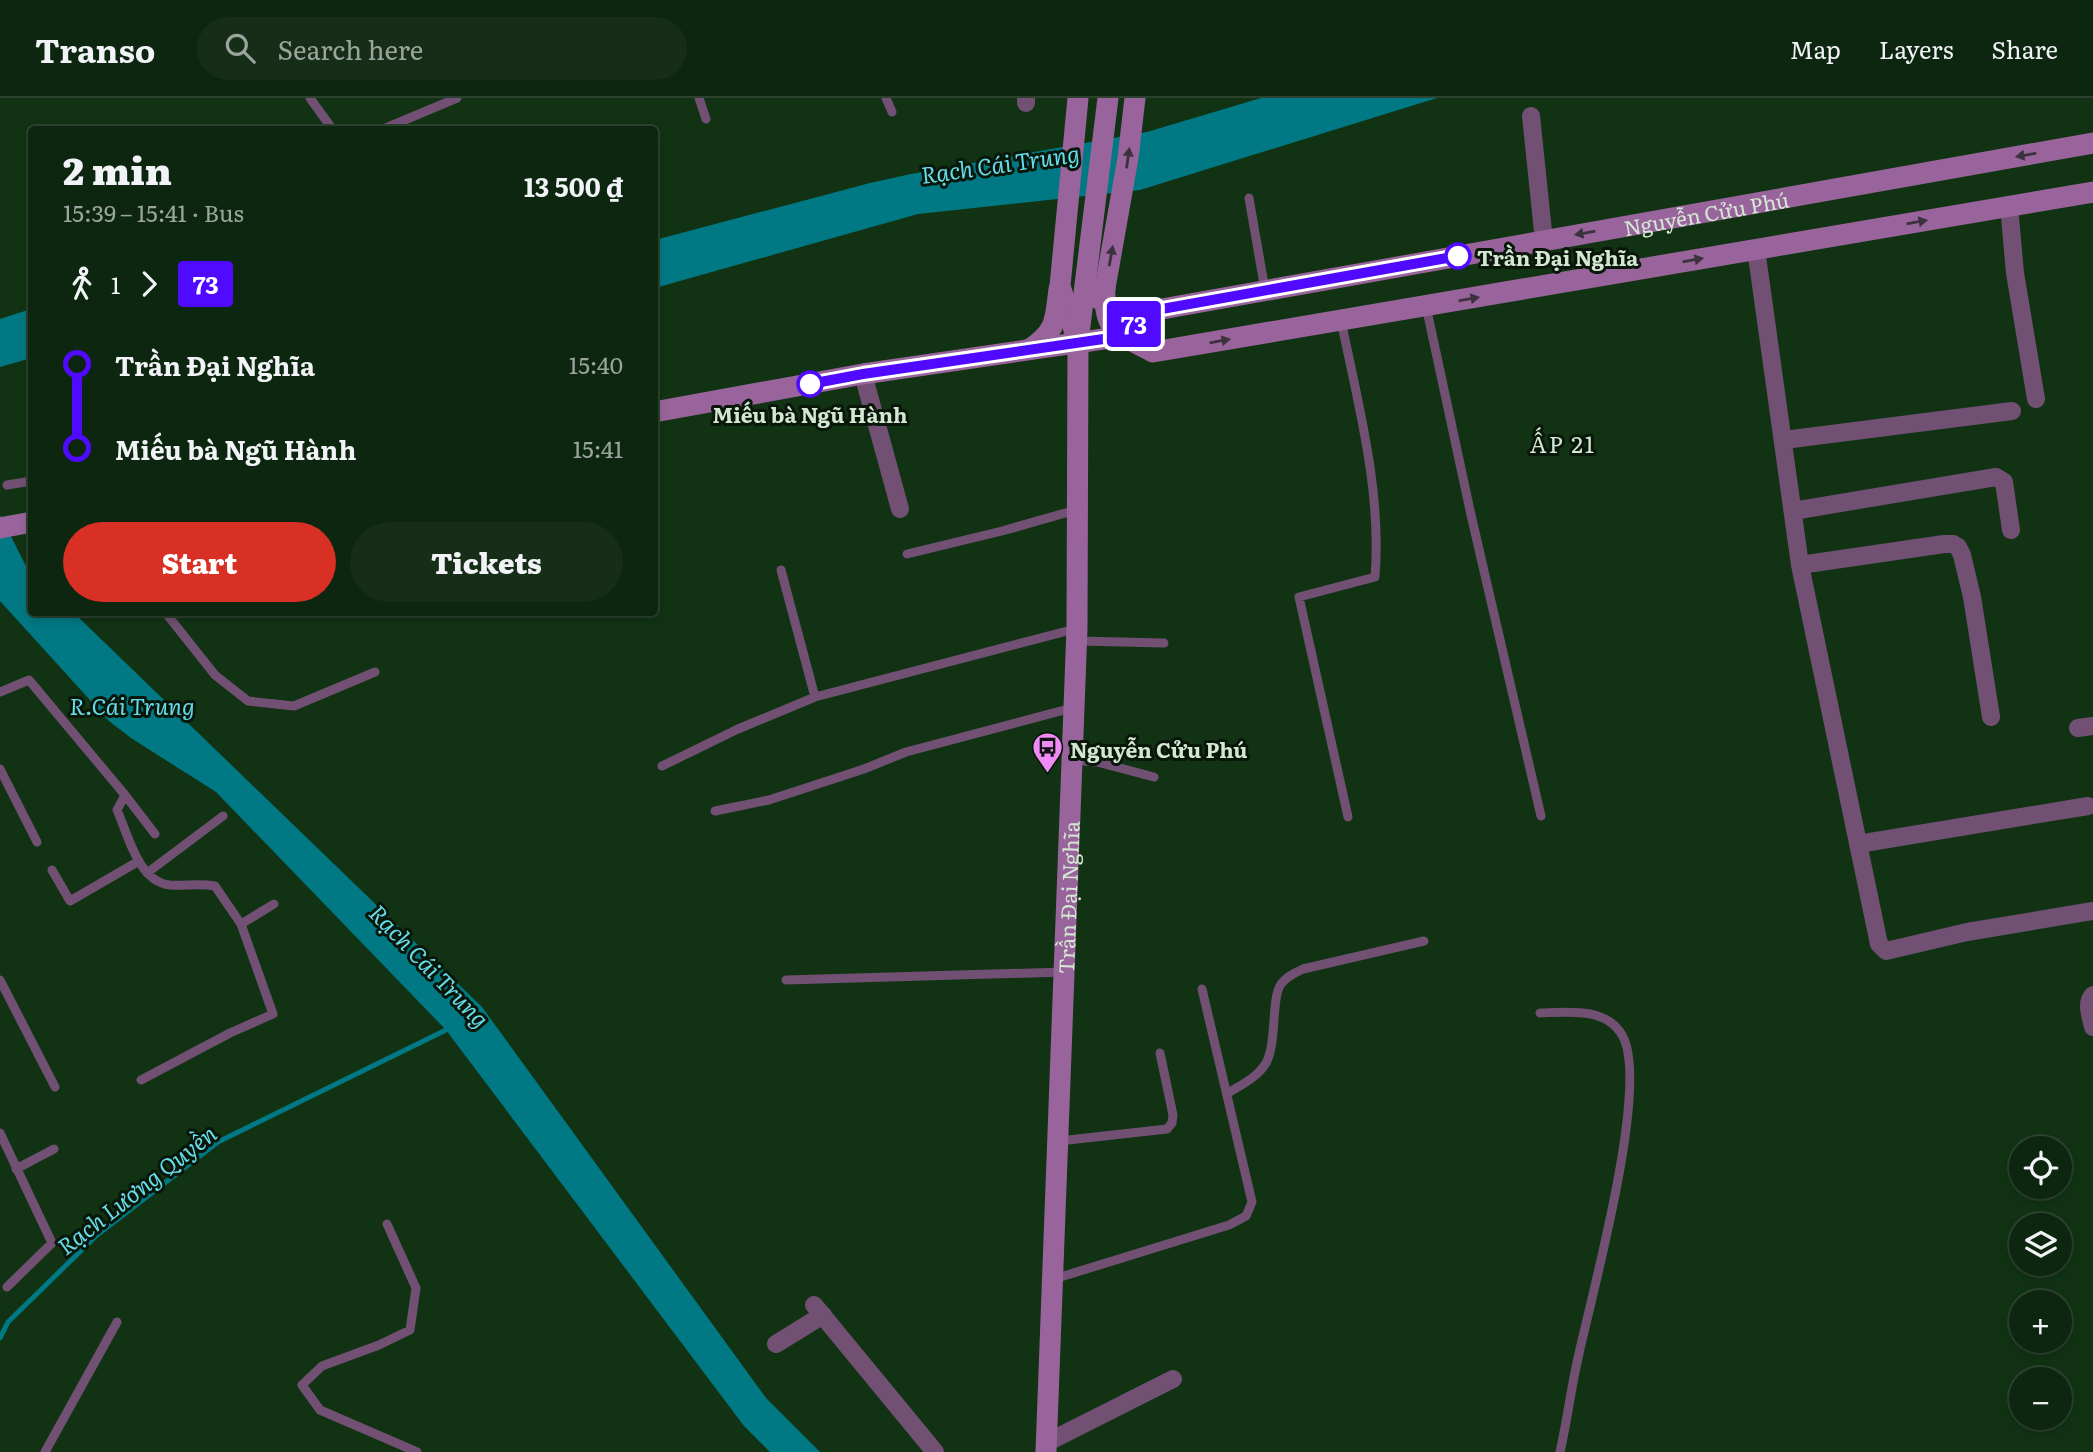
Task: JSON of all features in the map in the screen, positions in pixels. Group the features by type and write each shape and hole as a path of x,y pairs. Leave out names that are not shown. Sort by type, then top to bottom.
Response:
{"main road":[{"name":"Trần Đại Nghĩa","path":"1078,98 1060,286 1078,342"},
{"name":"Trần Đại Nghĩa","path":"1046,1448 1074,708 1078,342 1108,99"},
{"name":"Trần Đại Nghĩa","path":"1078,342 1105,288 1135,102"},
{"name":"Nguyễn Cửu Phú","path":"1124,336 1145,312 2093,143"},
{"path":"1105,288 1106,319 1113,329 1153,352 2093,192"},
{"path":"1030,349 1046,338 1051,329 1060,286"},
{"path":"658,411 863,374 1124,336"},
{"path":"0,528 28,523"}],"street":[{"path":"1531,116 1544,241"},
{"path":"2009,206 2015,273 2036,399"},
{"path":"1756,249 1800,565 1879,944 1886,951 1967,932 2093,911"},
{"path":"863,374 900,509"},
{"path":"1784,440 2012,411"},
{"path":"1794,512 1996,477 2004,482 2011,530"},
{"path":"1800,565 1944,544 1958,547 1972,597 1990,717"},
{"path":"1858,844 2088,806"},
{"path":"2093,995 2088,1005 2093,1027"},
{"path":"776,1344 819,1310 935,1452"},
{"path":"1046,1448 1173,1378"}],"lane":[{"path":"310,98 329,126"},
{"path":"390,126 457,98"},
{"path":"699,98 706,119"},
{"path":"886,98 892,112"},
{"path":"1249,198 1265,290"},
{"path":"1426,306 1541,816"},
{"path":"1341,320 1368,458 1377,546 1375,577 1299,597 1348,817"},
{"path":"6,485 28,482"},
{"path":"907,554 1076,510"},
{"path":"781,570 815,697"},
{"path":"168,616 215,675 248,701 294,706 375,672"},
{"path":"662,766 738,729 815,697 1076,635 1164,643"},
{"path":"0,692 29,680 155,834"},
{"path":"715,811 769,800 864,769 906,752 1074,708"},
{"path":"1072,760 1097,762 1154,778"},
{"path":"0,769 37,842"},
{"path":"125,795 117,810 147,873 164,884 215,886 242,924 273,1014 230,1033 141,1080"},
{"path":"147,873 223,816"},
{"path":"52,870 71,901 139,861"},
{"path":"242,924 274,904"},
{"path":"1228,1093 1253,1077 1266,1063 1272,1044 1279,986 1287,977 1303,969 1424,941"},
{"path":"786,980 1063,972"},
{"path":"0,980 55,1087"},
{"path":"1052,1279 1229,1225 1246,1216 1252,1202 1202,989"},
{"path":"1540,1013 1588,1013 1613,1024 1623,1036 1631,1069 1630,1101 1610,1216 1560,1452"},
{"path":"1057,1141 1167,1129 1172,1123 1173,1115 1160,1053"},
{"path":"0,1133 52,1242 7,1287"},
{"path":"16,1169 54,1149"},
{"path":"387,1224 416,1288 410,1330 379,1345 322,1366 302,1385 320,1410 417,1452"},
{"path":"45,1452 117,1322"}],"water":[{"name":"Rạch Cái Trung","path":"1261,98 1437,98 1140,190 918,214 658,287 658,239 911,174 1147,132"},
{"path":"28,310 28,359 0,367 0,319"},
{"name":"R.Cái Trung","path":"0,515 28,569 28,616 77,616 482,1007 766,1398 820,1452 770,1452 744,1426 446,1030 216,792 109,721 0,601"}],"waterway":[{"name":"Rạch Lương Quyền","path":"0,1338 8,1322 97,1235 218,1142 450,1028"}],"bus line":[{"name":"73","path":"810,384 1124,336 1145,312 1458,256"}],"place":[{"name":"Trần Đại Nghĩa","path":"1458,256"},
{"name":"Miếu bà Ngũ Hành","path":"810,384"},
{"name":"Nguyễn Cửu Phú","path":"1047,775"}],"district":[{"name":"ẤP 21","path":"1563,443"}]}
